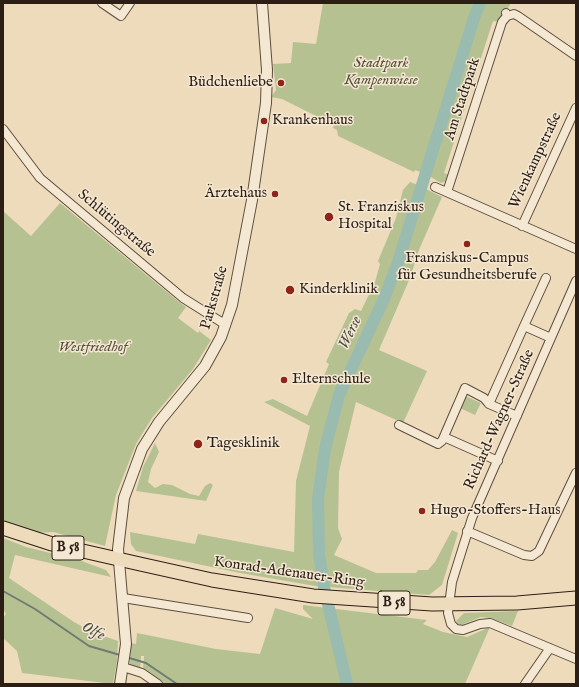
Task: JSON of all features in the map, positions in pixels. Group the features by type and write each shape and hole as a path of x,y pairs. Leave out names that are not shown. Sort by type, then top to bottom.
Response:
{"main road":[{"name":"Konrad-Adenauer-Ring","path":"3,528 52,544 212,580 313,596 449,604 516,603 576,598"}],"street":[{"path":"102,3 121,16 130,3"},
{"name":"Parkstraße","path":"120,684 124,660 123,598 118,559 119,533 124,498 136,461 159,422 205,366 226,325 232,306 260,156 266,104 267,70 262,3"},
{"name":"Am Stadtpark","path":"447,192 502,22 507,15 514,14 518,16 576,56"},
{"name":"Wienkampstraße","path":"522,226 576,108"},
{"name":"Schlütingstraße","path":"3,129 40,178 183,298 226,325"},
{"path":"435,186 576,249"},
{"name":"Richard-Wagner-Straße","path":"546,278 524,326 551,338"},
{"name":"Richard-Wagner-Straße","path":"550,648 490,623 480,624 463,630 456,629 449,621 449,604 452,582 467,531 576,281"},
{"path":"489,404 524,326"},
{"path":"399,425 436,443 441,442 465,388 484,398 489,404 517,416"},
{"path":"444,437 498,461"},
{"path":"467,531 524,555 532,556 539,552 576,473"},
{"path":"123,598 248,618"},
{"path":"525,684 550,648 576,659"},
{"path":"124,660 158,684"}],"green space":[{"name":"Stadtpark Kampenwiese","path":"323,3 476,3 471,13 423,173 415,170 414,172 338,136 337,130 333,128 334,125 282,99 271,97 276,90 273,64 291,63 293,42 316,44"},
{"path":"485,3 511,3 499,22 493,21 444,173 449,175 448,180 441,183 429,176 478,17"},
{"path":"410,182 418,185 396,262 382,298 361,339 337,394 322,449 315,499 314,533 321,587 240,573 136,551 131,544 130,532 195,544 198,534 294,552 296,481 310,426 264,402 273,399 307,416 329,364 326,362 349,313 355,309 361,311 375,282 380,264 378,261 396,218 403,190"},
{"path":"426,189 442,197 419,250 410,278 379,350 427,371 403,423 356,402 339,472 338,528 342,539 334,555 376,573 416,573 418,570 428,570 435,562 452,530 458,533 442,585 429,595 328,587 320,532 321,498 328,449 342,396 386,299"},
{"name":"Westfriedhof","path":"60,203 186,307 178,318 198,333 199,331 211,340 193,369 152,418 136,444 116,495 105,546 53,532 36,533 3,522 3,211 31,236"},
{"path":"465,396 481,403 475,415 460,408"},
{"path":"155,443 159,452 151,469 148,482 155,488 163,484 172,485 190,494 199,496 205,486 210,483 213,485 206,501 136,491 143,467"},
{"path":"3,538 26,547 79,560 106,570 111,577 15,555 9,578 74,622 92,632 118,641 117,661 113,684 22,673 17,651 3,638 3,618 6,614 3,609"},
{"path":"303,605 427,620 423,624 443,632 467,637 490,627 465,684 163,684 143,671 144,656 141,656 140,669 130,664 131,643 136,644 137,633 216,649 260,654 275,608 313,619 303,609"},
{"path":"518,611 512,626 490,618 481,617 461,625 456,621 464,613"}],"waterway":[{"name":"Werse","path":"347,684 324,587 319,553 318,499 325,449 339,395 384,299 398,262 480,3"},
{"name":"Olfe","path":"3,591 35,609 89,646 120,655"},
{"name":"Olfe","path":"126,657 146,663 177,684"}],"place":[{"name":"Büdchenliebe","path":"281,83"},
{"name":"Krankenhaus","path":"264,121"},
{"name":"Ärztehaus","path":"275,194"},
{"name":"St. Franziskus Hospital","path":"329,217"},
{"name":"Franziskus-Campus für Gesundheitsberufe","path":"467,244"},
{"name":"Kinderklinik","path":"290,290"},
{"name":"Elternschule","path":"284,380"},
{"name":"Tagesklinik","path":"198,444"},
{"name":"Hugo-Stoffers-Haus","path":"422,511"}]}
